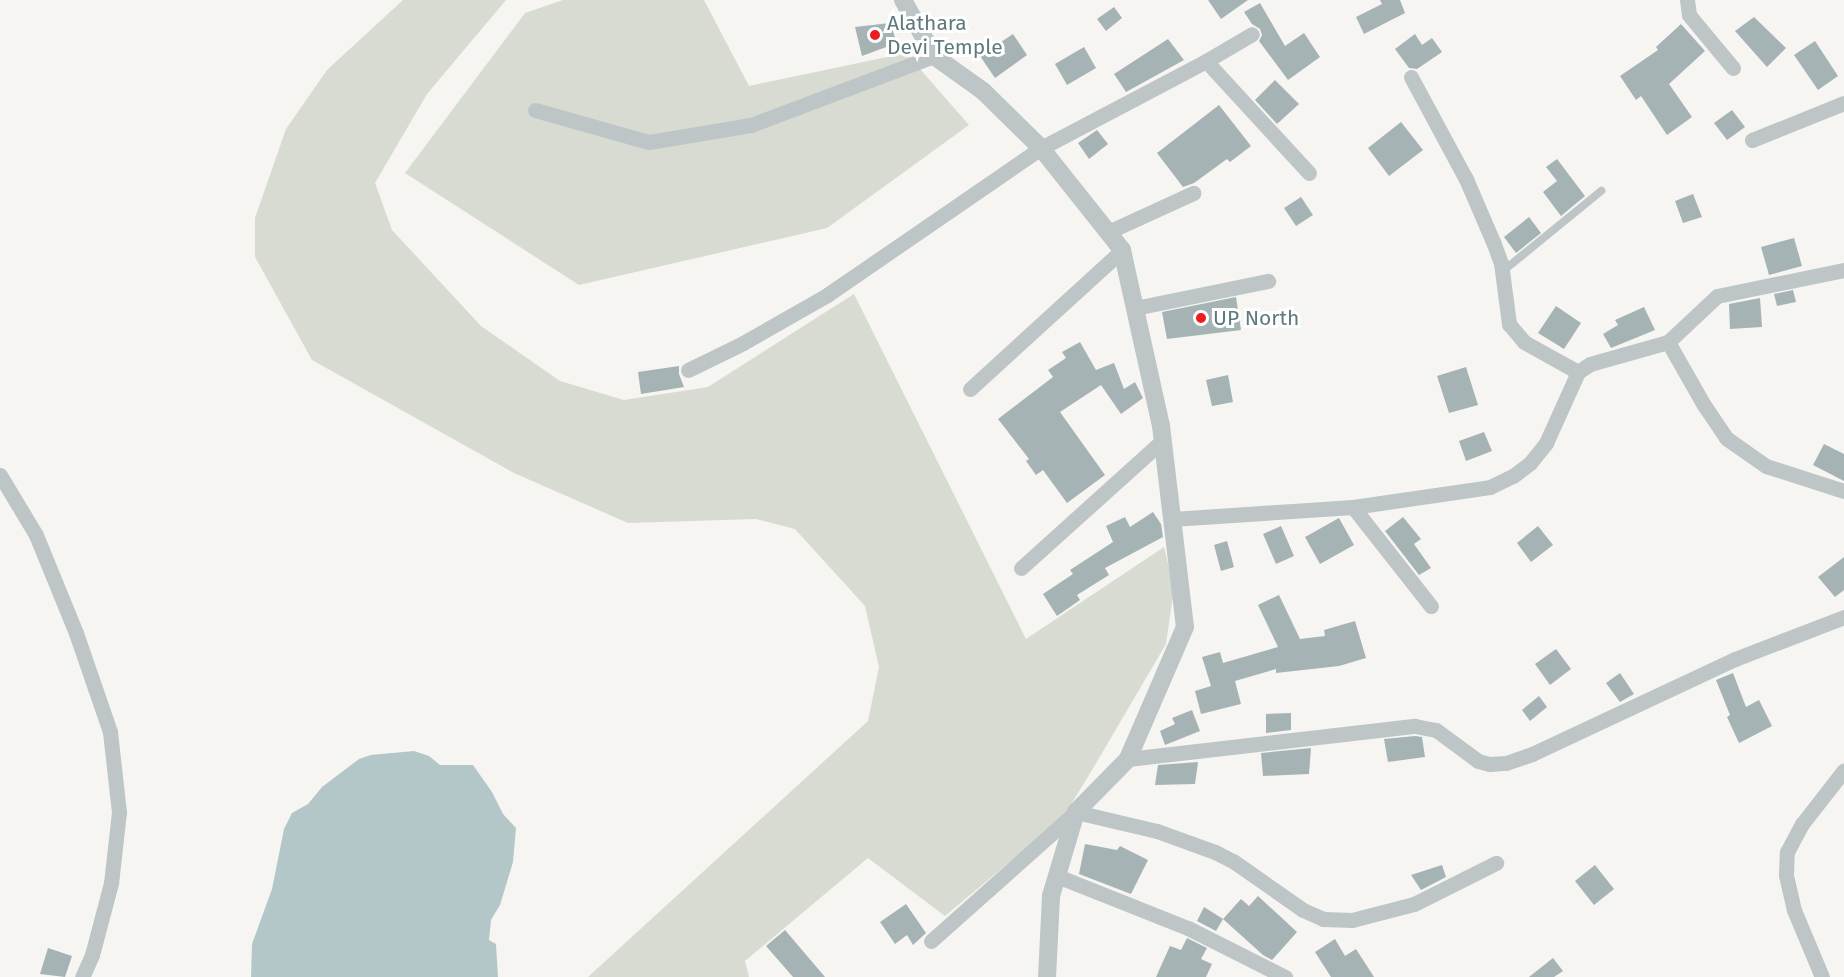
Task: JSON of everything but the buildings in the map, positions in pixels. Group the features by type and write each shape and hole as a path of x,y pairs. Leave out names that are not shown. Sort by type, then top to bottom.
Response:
{"street":[{"path":"903,0 933,56 983,91 1041,148 1122,250 1163,440 1185,627 1128,759 1076,812 931,941"},
{"path":"1687,0 1689,15 1733,68"},
{"path":"688,370 743,343 827,295 1041,148 1206,62 1252,34"},
{"path":"535,110 649,142 751,124 933,56"},
{"path":"1206,62 1309,173"},
{"path":"1411,77 1466,179 1494,244 1502,272 1506,311 1514,332 1524,342 1578,372"},
{"path":"1752,140 1844,103"},
{"path":"1108,232 1193,193"},
{"path":"970,389 1122,250"},
{"path":"1172,519 1353,507 1490,487 1513,476 1530,462 1546,443 1578,372 1590,364 1668,342 1718,296 1844,270"},
{"path":"1135,308 1268,281"},
{"path":"1668,342 1726,438 1766,465 1844,491"},
{"path":"1021,568 1163,440"},
{"path":"0,475 36,535 76,633 110,732 119,812 111,883 92,955 81,977"},
{"path":"1353,507 1431,606"},
{"path":"1128,759 1415,726 1436,730 1478,761 1490,764 1506,763 1532,754 1735,659 1844,617"},
{"path":"1822,977 1794,910 1786,876 1787,852 1802,824 1844,770"},
{"path":"1076,812 1157,831 1215,852 1233,861 1303,910 1323,919 1352,920 1414,904 1497,863"},
{"path":"1047,977 1051,896 1076,812"},
{"path":"1057,876 1188,928 1285,977"}],"lane":[{"path":"1502,272 1601,191"}],"shaded area":[{"path":"403,0 506,0 427,94 375,183 392,230 481,326 560,381 624,400 708,387 854,294 1026,639 1164,547 1174,588 1166,644 1095,765 1064,816 945,916 868,858 745,961 749,977 588,977 868,721 879,667 865,606 795,529 756,519 628,523 514,473 312,360 255,257 255,218 286,129 327,70"},
{"path":"563,0 704,0 749,86 906,53 969,125 827,228 579,285 405,173 525,13"},
{"path":"414,751 429,756 440,765 473,765 492,792 503,814 516,828 513,862 500,905 491,920 489,940 496,944 498,977 251,977 252,944 272,889 284,829 292,813 308,804 322,787 359,759 371,755"}],"place":[{"name":"Alathara Devi Temple","path":"875,35"},
{"name":"UP North","path":"1201,318"}]}
